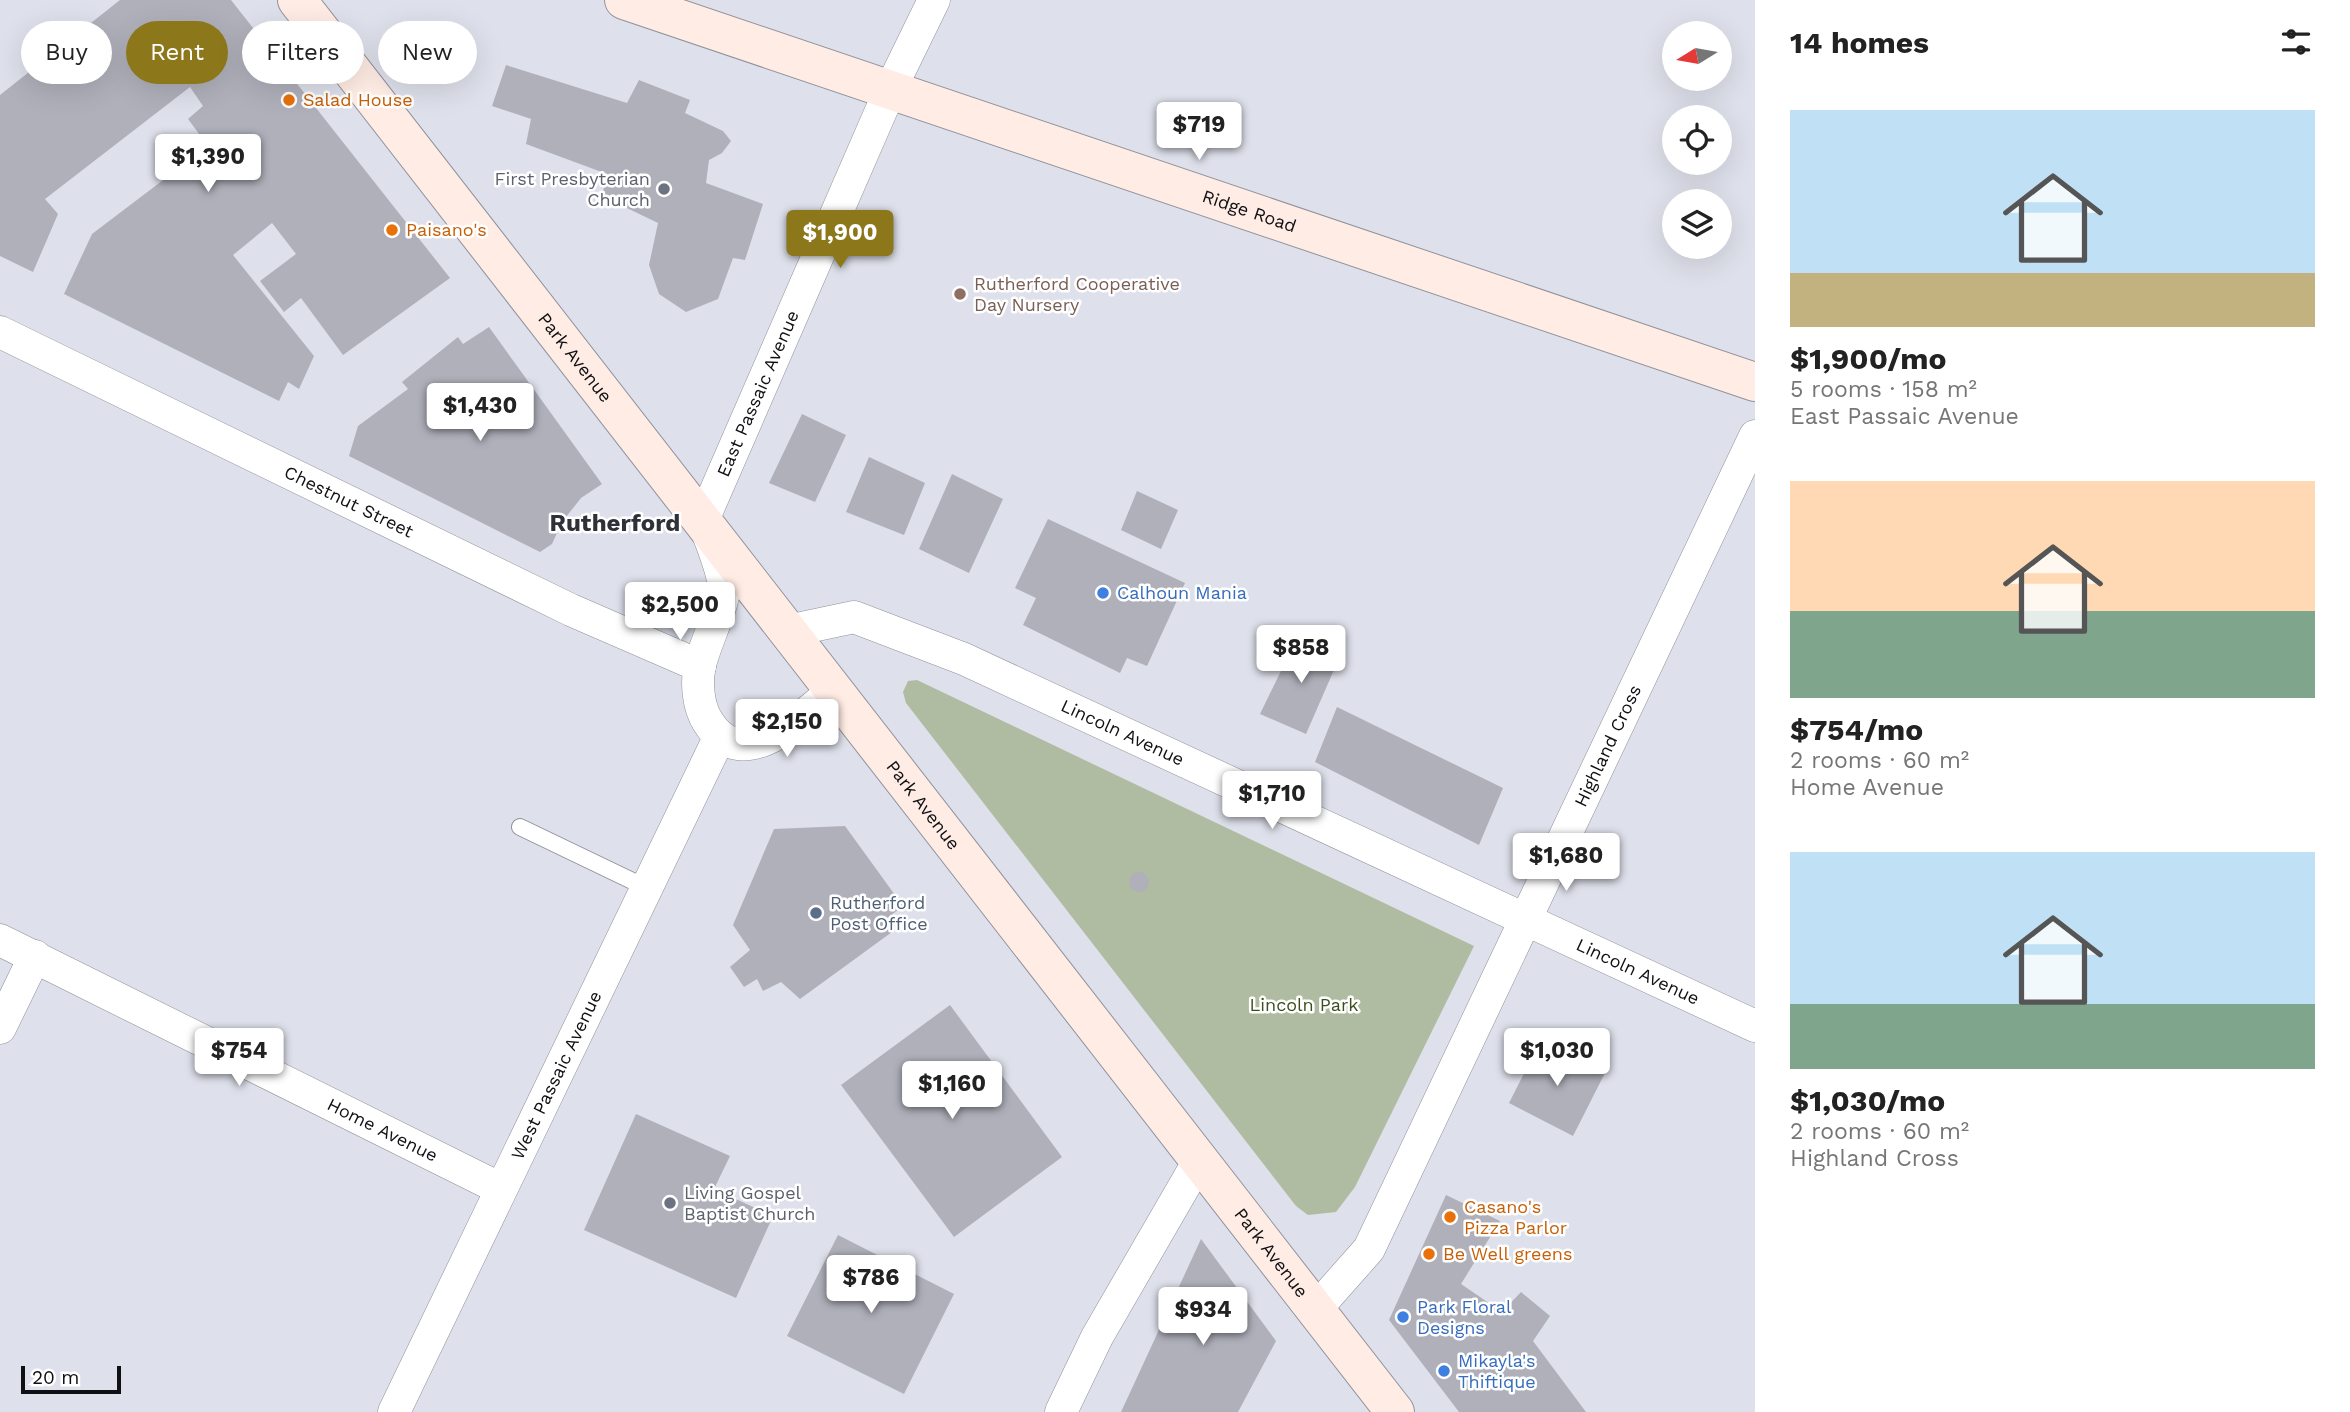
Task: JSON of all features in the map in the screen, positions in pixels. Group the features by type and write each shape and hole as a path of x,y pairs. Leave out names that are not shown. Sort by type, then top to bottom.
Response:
{"street":[{"name":"Park Avenue","path":"297,0 1395,1412"},
{"name":"Ridge Road","path":"624,0 1755,382"},
{"name":"East Passaic Avenue","path":"703,520 891,88 934,0"},
{"name":"Chestnut Street","path":"0,332 571,610 700,666"},
{"name":"Highland Cross","path":"1315,1309 1369,1249 1755,436"},
{"path":"703,520 724,589 700,666 698,692 705,718 719,738 745,745 762,742 779,734 833,691"},
{"name":"Lincoln Avenue","path":"788,631 854,617 964,659 1755,1026"},
{"name":"West Passaic Avenue","path":"394,1412 719,738"},
{"name":"Home Avenue","path":"0,940 501,1189"},
{"path":"0,1028 35,956"},
{"path":"1061,1412 1097,1337 1200,1159"}],"lane":[{"path":"520,827 647,888"}],"green space":[{"name":"Lincoln Park","path":"917,680 1474,946 1355,1187 1336,1212 1308,1215 1296,1206 906,703 903,692 908,681"}],"building":[{"path":"120,0 231,0 248,21 242,21 242,84 297,84 450,278 343,355 301,298 284,312 260,281 296,254 272,223 233,255 314,356 299,389 288,382 279,401 64,294 92,234 208,146 188,119 203,106 190,87 45,199 58,214 33,272 0,256 0,95 21,78 21,84 112,84 112,21 93,21"},
{"name":"First Presbyterian Church","path":"506,65 627,103 639,80 690,100 685,113 723,131 731,141 722,153 709,160 706,183 763,204 745,260 733,258 718,299 686,312 659,294 649,265 658,223 602,196 607,174 526,144 531,119 492,106"},
{"path":"489,327 602,484 581,498 562,522 552,544 540,552 349,456 358,426 408,389 402,382 458,337 463,344"},
{"path":"802,414 846,435 815,502 769,483"},
{"path":"869,457 925,483 904,535 846,512"},
{"path":"952,474 1003,499 969,573 919,549"},
{"path":"1137,491 1178,510 1161,549 1121,530"},
{"name":"Calhoun Mania","path":"1048,519 1185,583 1147,666 1127,658 1120,673 1023,625 1036,598 1015,588"},
{"path":"1298,636 1340,656 1306,734 1260,714"},
{"path":"1337,707 1503,788 1479,845 1315,762"},
{"name":"Rutherford Post Office","path":"845,826 903,906 885,920 892,932 800,999 781,982 763,991 757,979 744,987 730,967 750,950 733,925 774,829"},
{"path":"1139,872 1146,875 1149,882 1146,889 1139,892 1132,889 1129,882 1132,875"},
{"path":"950,1005 1062,1157 954,1237 841,1085"},
{"path":"1541,1040 1606,1071 1573,1136 1509,1103"},
{"name":"Living Gospel Baptist Church","path":"636,1114 730,1156 714,1189 773,1216 736,1298 584,1230"},
{"path":"1446,1195 1500,1221 1461,1284 1502,1312 1521,1292 1550,1316 1533,1341 1586,1412 1459,1412 1389,1320"},
{"path":"838,1235 954,1294 904,1394 787,1336"},
{"path":"1201,1239 1276,1341 1238,1412 1121,1412"}],"place":[{"name":"Salad House","path":"289,100"},
{"name":"First Presbyterian Church","path":"664,189"},
{"name":"Paisano's","path":"392,230"},
{"name":"Rutherford Cooperative Day Nursery","path":"960,294"},
{"name":"Calhoun Mania","path":"1103,593"},
{"name":"Rutherford Post Office","path":"816,913"},
{"name":"Living Gospel Baptist Church","path":"670,1203"},
{"name":"Casano's Pizza Parlor","path":"1450,1217"},
{"name":"Be Well greens","path":"1429,1254"},
{"name":"Park Floral Designs","path":"1403,1317"},
{"name":"Mikayla's Thiftique","path":"1444,1371"}],"district":[{"name":"Rutherford","path":"615,523"}]}
